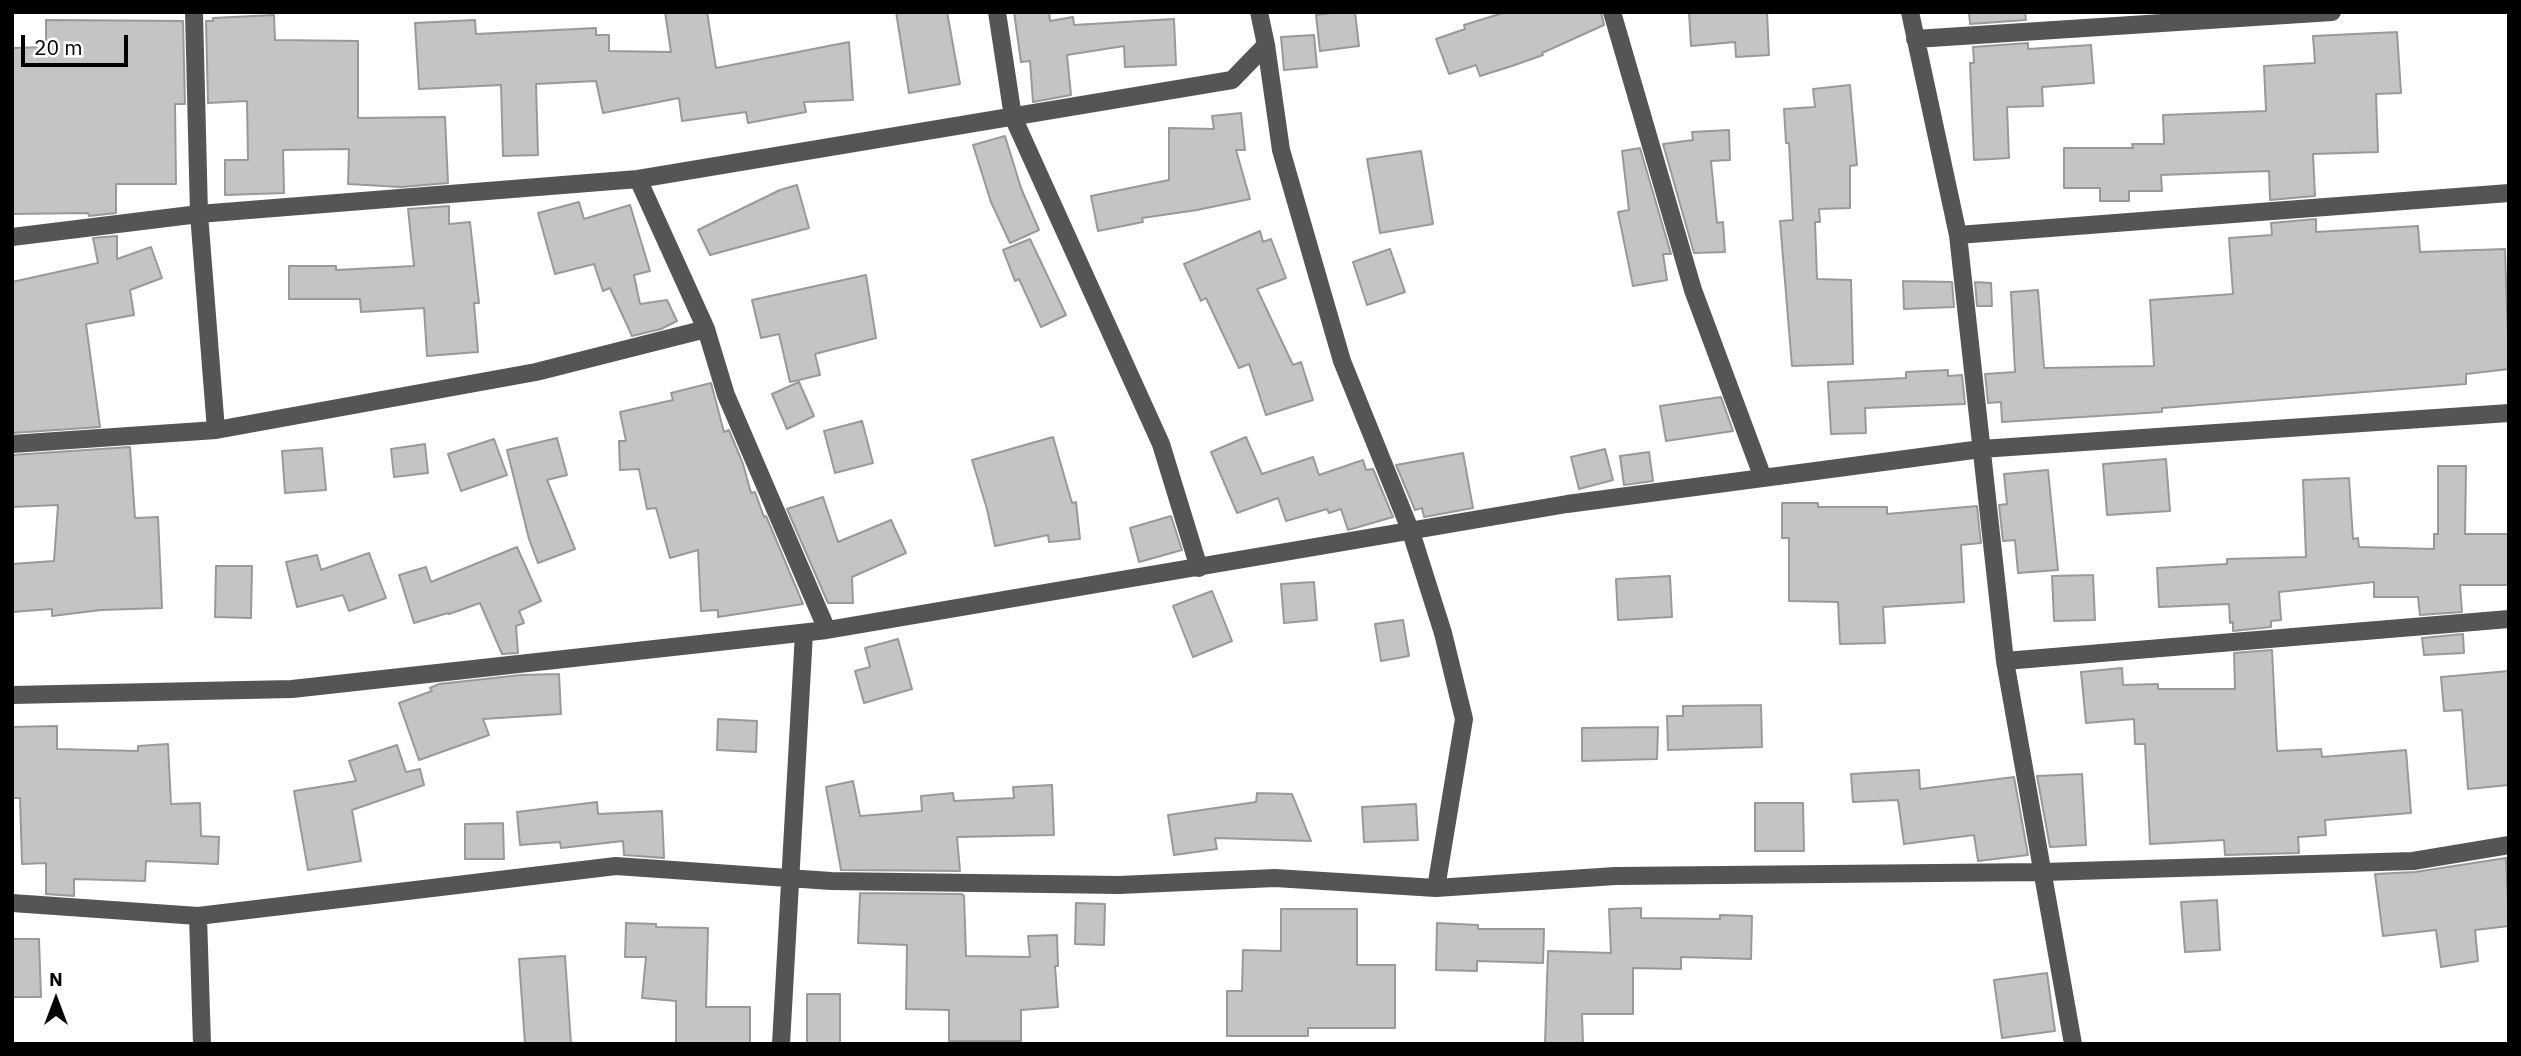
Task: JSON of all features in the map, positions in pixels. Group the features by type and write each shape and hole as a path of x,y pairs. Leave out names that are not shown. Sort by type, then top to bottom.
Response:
{"street":[{"path":"194,12 199,214 216,430"},
{"path":"997,12 1013,117 1161,444 1199,568"},
{"path":"1259,12 1281,150 1342,360 1411,532 1443,633 1464,719 1436,888"},
{"path":"1612,12 1693,290 1763,478"},
{"path":"1910,12 1958,234 2005,661 2073,1044"},
{"path":"1915,39 2332,12"},
{"path":"12,237 199,214 638,179 1232,80 1266,45"},
{"path":"638,179 706,329 726,395 827,630"},
{"path":"1958,234 2509,193"},
{"path":"12,444 216,430 536,372 706,329"},
{"path":"12,695 292,689 804,633 1567,504 1981,449 2509,413"},
{"path":"2005,661 2509,619"},
{"path":"780,1044 804,633"},
{"path":"12,903 198,916 616,866 791,879 1119,885 1275,878 1436,888 1615,876 2043,872 2413,861 2509,845"},
{"path":"198,916 202,1044"}],"building":[{"path":"665,12 707,12 716,68 849,42 853,100 804,102 806,112 748,123 746,112 682,121 679,98 603,113 596,81 536,84 538,155 503,156 501,85 419,89 415,23 475,20 476,34 596,28 596,35 609,35 609,51 671,52"},
{"path":"896,12 947,12 960,84 909,93"},
{"path":"1014,12 1049,12 1050,21 1073,17 1074,25 1174,19 1176,65 1125,67 1124,46 1067,55 1071,95 1033,102 1030,61 1021,62"},
{"path":"1355,12 1359,46 1320,51 1316,15"},
{"path":"1506,12 1601,12 1604,25 1542,53 1543,55 1512,66 1480,76 1476,65 1449,74 1436,39 1465,29 1464,25"},
{"path":"1689,12 1767,12 1769,55 1736,57 1735,42 1691,46"},
{"path":"1969,12 2025,12 2026,20 1970,24"},
{"path":"274,15 275,40 358,41 358,118 445,117 448,183 401,187 348,184 349,149 283,150 284,193 225,195 225,160 248,160 247,101 208,103 206,21 213,21 213,18"},
{"path":"46,20 183,21 185,104 175,104 176,184 116,184 116,213 89,216 88,213 12,214 12,48 46,47"},
{"path":"2397,32 2401,93 2376,94 2378,152 2313,154 2315,196 2270,200 2269,171 2161,175 2162,191 2129,191 2129,201 2100,201 2100,188 2064,188 2064,148 2133,148 2132,144 2164,144 2163,115 2266,111 2264,66 2315,63 2313,36"},
{"path":"1314,35 1317,67 1284,70 1281,37"},
{"path":"2028,43 2028,49 2091,45 2094,83 2042,87 2043,106 2007,107 2009,158 1974,160 1970,63 1974,63 1973,47"},
{"path":"1850,85 1857,165 1850,166 1850,208 1819,209 1820,222 1815,222 1817,279 1851,280 1853,364 1792,366 1780,221 1793,220 1789,143 1786,143 1784,109 1815,107 1813,89"},
{"path":"1241,113 1245,150 1236,150 1250,199 1142,218 1143,222 1098,231 1091,196 1169,180 1169,128 1214,129 1212,116"},
{"path":"1729,130 1730,160 1711,161 1717,223 1723,222 1725,252 1694,253 1663,144 1693,140 1692,132"},
{"path":"1005,136 1021,188 1039,230 1010,243 991,202 973,145"},
{"path":"1640,148 1671,254 1663,254 1667,280 1633,286 1618,212 1629,210 1622,151"},
{"path":"1421,151 1433,224 1380,233 1367,159"},
{"path":"797,185 809,228 710,255 698,230 780,190"},
{"path":"579,202 584,219 630,205 650,271 634,275 640,304 667,300 677,321 661,329 632,336 610,288 603,291 594,264 555,274 538,213"},
{"path":"449,206 449,224 470,222 479,303 474,303 478,352 427,356 424,308 361,312 360,299 289,299 289,266 336,266 336,270 414,266 408,209"},
{"path":"2316,219 2316,232 2418,226 2420,252 2505,249 2509,369 2466,374 2466,384 2162,408 2162,412 2002,422 2001,402 1988,403 1985,374 2015,372 2011,292 2038,290 2044,368 2154,366 2150,300 2233,294 2229,238 2272,235 2271,223"},
{"path":"1260,231 1263,242 1271,239 1286,278 1257,289 1293,365 1301,362 1313,400 1266,415 1249,364 1239,368 1206,298 1201,301 1184,264"},
{"path":"117,236 117,259 151,247 162,278 130,290 134,315 86,324 100,427 12,433 12,282 98,263 93,238"},
{"path":"1030,239 1066,315 1041,327 1019,279 1015,281 1003,250"},
{"path":"1390,249 1405,292 1367,305 1353,262"},
{"path":"866,275 876,338 815,354 820,375 790,382 779,334 761,338 752,300"},
{"path":"1903,281 1952,282 1954,307 1904,309"},
{"path":"1975,282 1991,283 1992,306 1977,306"},
{"path":"1948,370 1948,376 1962,375 1965,404 1865,408 1866,433 1831,434 1828,382 1906,378 1906,372"},
{"path":"799,382 814,416 787,429 772,394"},
{"path":"711,383 724,432 729,430 751,493 755,492 803,604 718,617 718,610 701,611 698,550 670,558 656,508 647,509 639,469 620,470 619,441 626,441 620,412 673,400 671,393"},
{"path":"1721,397 1733,431 1666,441 1660,406"},
{"path":"862,421 873,463 835,473 824,431"},
{"path":"1053,437 1072,503 1076,502 1080,539 1049,542 1048,535 995,546 972,460"},
{"path":"1246,437 1262,474 1313,457 1319,475 1363,460 1366,470 1373,469 1393,517 1348,530 1341,509 1329,513 1327,509 1286,521 1278,498 1237,513 1211,452"},
{"path":"557,438 567,475 547,480 575,549 538,563 529,539 507,450"},
{"path":"494,439 507,475 461,491 448,454"},
{"path":"425,444 428,473 394,477 391,449"},
{"path":"130,447 135,518 158,517 162,608 101,610 52,616 52,609 12,612 12,564 54,561 58,505 12,507 12,455"},
{"path":"322,448 326,490 285,493 282,451"},
{"path":"1605,449 1613,480 1579,489 1571,457"},
{"path":"1649,452 1653,481 1624,485 1620,456"},
{"path":"1463,453 1473,508 1424,517 1422,508 1415,510 1396,465"},
{"path":"2166,459 2170,511 2107,515 2103,464"},
{"path":"2438,466 2466,466 2465,534 2509,534 2509,585 2460,585 2462,612 2420,615 2418,597 2374,597 2374,582 2279,592 2281,620 2271,621 2271,627 2233,631 2229,604 2159,607 2157,568 2227,564 2227,559 2306,557 2303,480 2349,478 2353,539 2358,538 2359,547 2434,549 2434,534 2438,534"},
{"path":"2048,470 2058,570 2018,573 2015,540 2003,541 1999,505 2007,504 2004,474"},
{"path":"823,497 838,542 891,520 906,553 852,577 853,603 828,603 787,509"},
{"path":"1782,503 1818,503 1818,507 1887,507 1887,514 1977,506 1981,543 1961,545 1964,602 1883,607 1885,643 1840,644 1838,602 1789,601 1789,538 1782,538"},
{"path":"1171,516 1182,550 1139,562 1130,528"},
{"path":"517,547 541,601 519,611 524,623 516,626 518,653 502,654 480,603 414,623 399,575 426,567 431,582"},
{"path":"369,553 386,598 349,611 343,595 297,607 286,562 317,555 321,570"},
{"path":"216,566 252,566 251,618 215,617"},
{"path":"2093,575 2095,620 2054,621 2052,576"},
{"path":"1670,576 1672,617 1618,620 1616,579"},
{"path":"1314,582 1317,620 1284,623 1281,584"},
{"path":"1212,591 1232,641 1193,657 1173,606"},
{"path":"1403,620 1409,656 1381,661 1375,624"},
{"path":"2463,634 2464,653 2424,655 2422,638"},
{"path":"898,639 912,689 864,703 855,671 870,667 865,648"},
{"path":"2272,650 2277,751 2321,749 2322,757 2406,750 2411,813 2325,820 2326,835 2298,837 2299,853 2225,855 2224,840 2150,844 2145,744 2135,744 2134,719 2086,723 2081,672 2122,668 2123,685 2158,684 2158,689 2235,689 2234,653"},
{"path":"2509,671 2509,785 2468,789 2462,710 2444,711 2441,677"},
{"path":"559,674 561,714 483,719 489,735 419,760 399,703 432,691 430,688 439,684 521,675"},
{"path":"1761,705 1762,747 1668,750 1667,716 1683,716 1683,706"},
{"path":"718,719 757,721 756,752 717,750"},
{"path":"57,726 57,749 138,751 138,746 168,744 171,804 200,803 201,836 219,837 218,864 146,861 145,881 74,879 74,896 46,894 46,863 22,864 20,798 12,798 12,727"},
{"path":"1658,727 1657,759 1582,761 1582,728"},
{"path":"397,745 406,772 420,769 424,785 352,810 361,861 308,870 294,791 356,781 349,761"},
{"path":"1919,770 1920,789 2014,777 2028,855 1978,861 1974,835 1904,844 1898,800 1853,802 1851,774"},
{"path":"2082,774 2086,845 2050,847 2037,776"},
{"path":"853,781 860,816 922,811 921,796 953,793 954,801 1014,798 1013,787 1052,785 1054,835 957,837 960,871 841,870 826,787"},
{"path":"1257,793 1292,794 1311,841 1215,838 1217,849 1174,855 1168,815 1256,802"},
{"path":"597,802 598,814 662,811 664,858 624,855 623,841 561,848 560,842 520,845 517,812"},
{"path":"1755,803 1803,803 1804,851 1755,851"},
{"path":"1416,804 1418,840 1364,842 1362,807"},
{"path":"503,823 504,859 465,859 465,824"},
{"path":"2506,858 2509,926 2475,930 2478,961 2441,967 2436,930 2383,936 2375,874 2415,872"},
{"path":"860,893 962,894 966,956 1030,957 1028,936 1057,935 1058,966 1055,966 1058,1007 1021,1010 1021,1041 949,1041 949,1010 906,1009 907,945 858,943"},
{"path":"2217,900 2220,950 2185,952 2181,902"},
{"path":"1076,903 1105,904 1104,945 1075,944"},
{"path":"1641,908 1641,918 1720,919 1720,915 1752,916 1751,959 1681,957 1681,969 1633,968 1633,1014 1582,1014 1583,1044 1545,1044 1548,951 1611,953 1609,909"},
{"path":"1281,909 1357,909 1357,965 1395,965 1395,1028 1308,1028 1308,1036 1227,1036 1227,991 1242,991 1243,950 1281,951"},
{"path":"626,923 656,924 656,927 708,928 706,1007 750,1007 750,1044 676,1044 676,1001 642,998 646,957 625,957"},
{"path":"1437,923 1478,925 1478,929 1544,929 1543,963 1477,961 1477,971 1436,970"},
{"path":"12,939 39,939 41,997 12,997"},
{"path":"565,956 571,1044 525,1044 519,959"},
{"path":"2047,973 2055,1031 2002,1038 1994,980"},
{"path":"807,994 840,994 840,1044 807,1044"}]}
